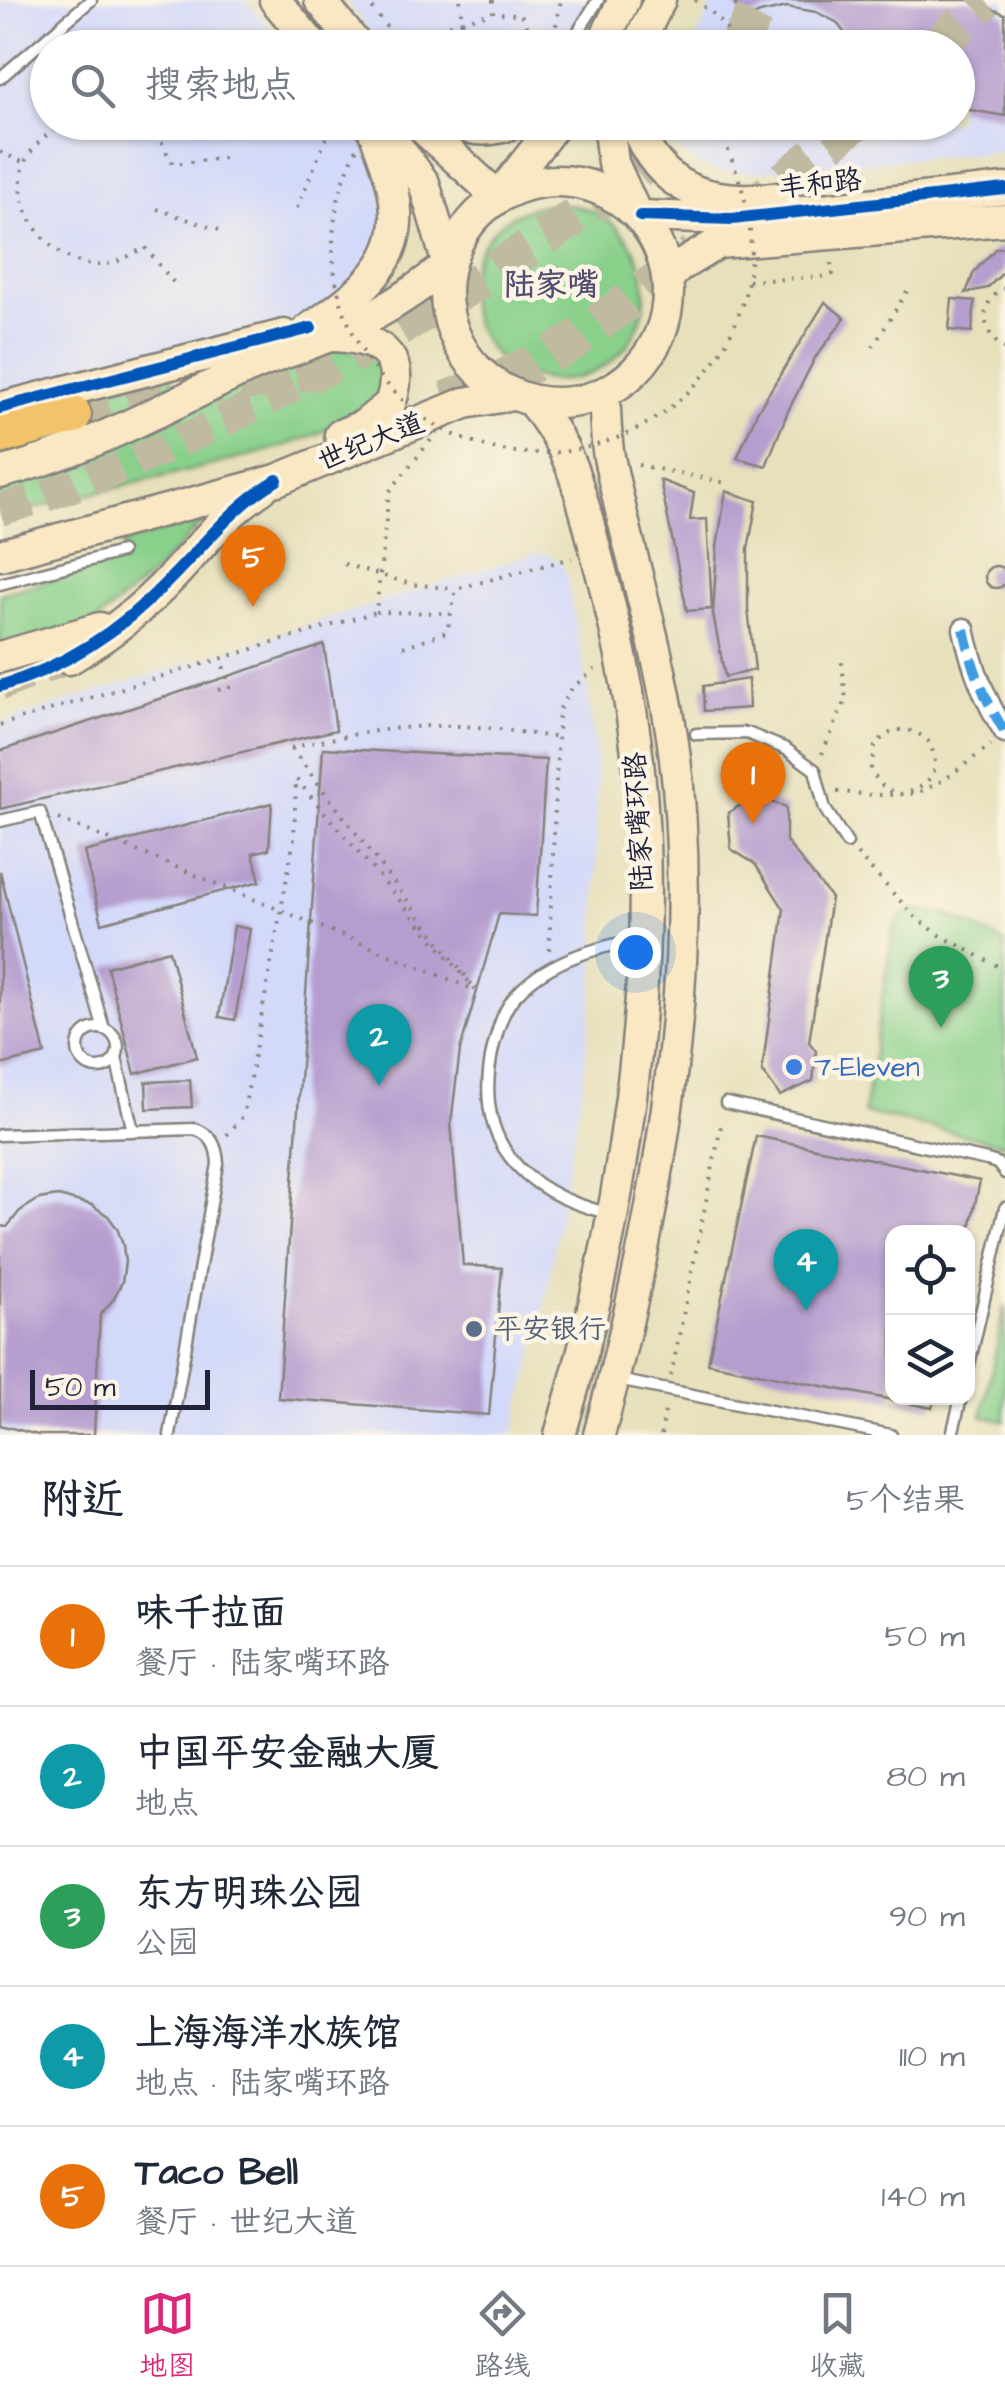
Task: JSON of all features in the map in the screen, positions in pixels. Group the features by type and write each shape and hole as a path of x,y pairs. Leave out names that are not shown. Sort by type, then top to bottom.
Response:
{"highway":[{"path":"0,434 72,416"}],"main road":[{"path":"275,0 300,30"},
{"path":"320,0 344,30"},
{"path":"610,30 624,0"},
{"path":"645,30 660,0"},
{"path":"320,332 369,285 386,260 395,230 396,202 380,140"},
{"path":"389,140 424,184 448,265"},
{"path":"436,140 498,197"},
{"path":"543,140 459,238 448,265 445,296 450,327 464,356 484,378 522,398 569,404 604,394 634,374 655,346 668,312 668,278 659,245 638,214 613,163 610,140"},
{"path":"643,140 658,168 678,184 708,196 766,198 848,192 869,204"},
{"path":"498,197 537,182 573,181 606,192 638,214"},
{"name":"丰和路","path":"638,214 732,219 1005,189"},
{"name":"丰和路","path":"668,278 718,243 1005,220"},
{"path":"0,473 36,464 102,438 414,291 448,265"},
{"path":"0,408 320,332 368,340 379,346 393,365 394,391 390,404 378,416 317,445 287,476 233,511 127,620 70,659"},
{"name":"陆家嘴环路","path":"598,1435 614,1380 656,1166 670,1074 684,910 672,738 654,639 609,458 604,394"},
{"name":"世纪大道","path":"0,555 287,476 464,403 522,398"},
{"name":"陆家嘴环路","path":"522,398 554,426 572,462 627,680 638,765 644,887 636,1036 611,1214 579,1370 560,1435"},
{"path":"0,657 127,620"}],"street":[{"path":"964,629 972,666 998,738"}],"lane":[{"path":"55,30 90,0"},
{"path":"579,30 598,0"},
{"path":"0,78 30,52"},
{"path":"0,584 121,552"},
{"path":"696,734 748,734 786,748 814,770 833,826 847,843"},
{"path":"0,821 40,812 104,1029 115,1037 133,1131"},
{"path":"611,1214 578,1206 528,1179 496,1134 490,1104 490,1063 499,1023 516,995 572,956 642,938"},
{"path":"104,1029 85,1032 78,1043 79,1056 87,1066 99,1068 116,1058"},
{"path":"726,1103 987,1160 997,1163 1005,1173"},
{"path":"0,1136 195,1129 214,1142 218,1164 170,1435"},
{"path":"975,1339 1005,1208"},
{"path":"614,1380 891,1435"},
{"path":"952,1435 959,1405"}],"path":[{"path":"366,0 389,30"},
{"path":"460,0 462,21"},
{"path":"493,0 494,13"},
{"path":"555,30 561,0"},
{"path":"695,0 727,30"},
{"path":"439,30 494,13 520,14 528,30"},
{"path":"44,140 25,163 22,196 36,230 63,257 102,265 145,247 178,288"},
{"path":"160,140 174,164 224,158"},
{"path":"297,208 325,140"},
{"path":"364,140 345,172 335,210 332,248 336,286 365,358 388,388 440,430 517,452 552,453 621,438 652,422 680,401 704,375 732,330 748,280 751,243 748,206 737,169 722,140"},
{"path":"0,152 25,163"},
{"path":"157,209 219,230"},
{"path":"748,280 821,277 833,274 832,262"},
{"path":"873,347 909,288"},
{"path":"1005,288 990,299 984,315 994,341 1005,349"},
{"path":"376,612 389,492 440,430"},
{"path":"609,458 727,483"},
{"path":"344,564 411,584 456,589 572,558"},
{"path":"403,647 447,632 456,589"},
{"path":"0,724 376,612 450,613"},
{"path":"814,770 846,700 842,655"},
{"path":"218,690 230,686 221,659"},
{"path":"549,969 559,710 572,688 595,669"},
{"path":"476,990 290,745 412,727 476,726 556,737"},
{"path":"894,794 876,782 870,758 882,737 900,729 922,735 936,755 932,778 912,794"},
{"path":"822,792 922,792 998,738"},
{"path":"214,1142 232,1132 244,1116 294,839 296,779 476,990"},
{"path":"40,812 476,990"},
{"path":"847,843 916,918 1005,970"},
{"path":"661,1435 726,1103"}],"shaded area":[{"path":"0,0 246,0 272,30 30,30 30,140 367,140 385,173 383,251 313,319 0,404"},
{"path":"345,0 589,0 571,30 369,30"},
{"path":"714,0 1005,0 1005,151 751,172 718,171 695,162 676,148 673,140 975,140 975,30 701,30"},
{"path":"535,553 550,555 566,574 584,670 597,759 596,957 583,1083 541,1324 513,1435 0,1435 0,723"}],"green space":[{"path":"557,204 591,210 619,230 639,258 645,292 639,326 619,354 591,374 557,380 523,374 495,354 475,326 469,292 475,258 495,230 523,210"},
{"path":"335,348 371,349 385,366 381,399 356,415 274,449 0,518 0,483 173,417"},
{"path":"172,375 174,385 101,426 84,431 73,396"},
{"path":"206,518 154,573 93,624 0,661 0,594 125,560 122,543"},
{"path":"915,909 947,914 1005,943 1005,1144 864,1113 893,930 901,917"},
{"path":"1005,1306 1005,1421 982,1416"}],"building":[{"path":"743,0 970,0 1005,14 1005,116 975,111 975,30 842,30 816,12 787,7 746,19 735,5"},
{"path":"996,248 1005,248 1005,271 987,288 966,293 974,272"},
{"path":"952,299 975,301 972,332 949,330"},
{"path":"825,302 845,318 815,358 766,466 737,458 757,412"},
{"path":"660,480 694,493 690,520 707,519 712,609 687,611"},
{"path":"726,491 757,501 748,549 748,609 755,670 725,677 713,614 717,547"},
{"path":"988,569 1004,569 1004,585 988,585"},
{"path":"324,645 336,730 0,809 0,751"},
{"path":"748,679 749,708 704,711 703,686"},
{"path":"323,748 546,760 536,916 499,914 460,1050 451,1123 463,1265 502,1268 489,1415 278,1398"},
{"path":"755,796 786,807 786,841 831,898 809,1042 816,1051 813,1081 780,1096 762,1071 784,909 755,864 731,849 728,813"},
{"path":"272,803 269,849 253,853 260,881 102,923 84,852"},
{"path":"0,871 45,1054 0,1065"},
{"path":"234,926 250,929 235,1020 219,1017"},
{"path":"169,950 197,1057 135,1074 107,967"},
{"path":"190,1080 192,1107 147,1109 146,1082"},
{"path":"756,1136 980,1181 971,1225 885,1225 885,1399 708,1363"},
{"path":"58,1196 92,1205 108,1216 123,1245 122,1282 100,1315 94,1435 38,1435 0,1425 0,1226 7,1227 20,1211 39,1199"}],"tunnel":[{"path":"746,30 762,0"},
{"path":"954,30 985,0"},
{"path":"72,415 172,390 277,378 334,365 482,279 603,198 640,168 666,140"},
{"path":"741,216 833,140"},
{"path":"446,400 502,379 567,346 694,253"},
{"path":"0,510 129,464 334,365"},
{"path":"0,686 69,659"}],"marked path":[{"path":"964,629 980,682 1005,732"}],"cycle path":[{"path":"640,216 732,219 1005,189"},
{"path":"0,408 311,328"},
{"path":"0,686 48,668 112,630 151,598 233,514 277,480"}],"place":[{"name":"Taco Bell","path":"253,607"},
{"name":"味千拉面","path":"753,824"},
{"name":"东方明珠公园","path":"941,1028"},
{"name":"7-Eleven","path":"794,1067"},
{"name":"中国平安金融大厦","path":"379,1086"},
{"name":"上海海洋水族馆","path":"806,1311"},
{"name":"平安银行","path":"474,1329"}],"district":[{"name":"陆家嘴","path":"551,285"}]}
